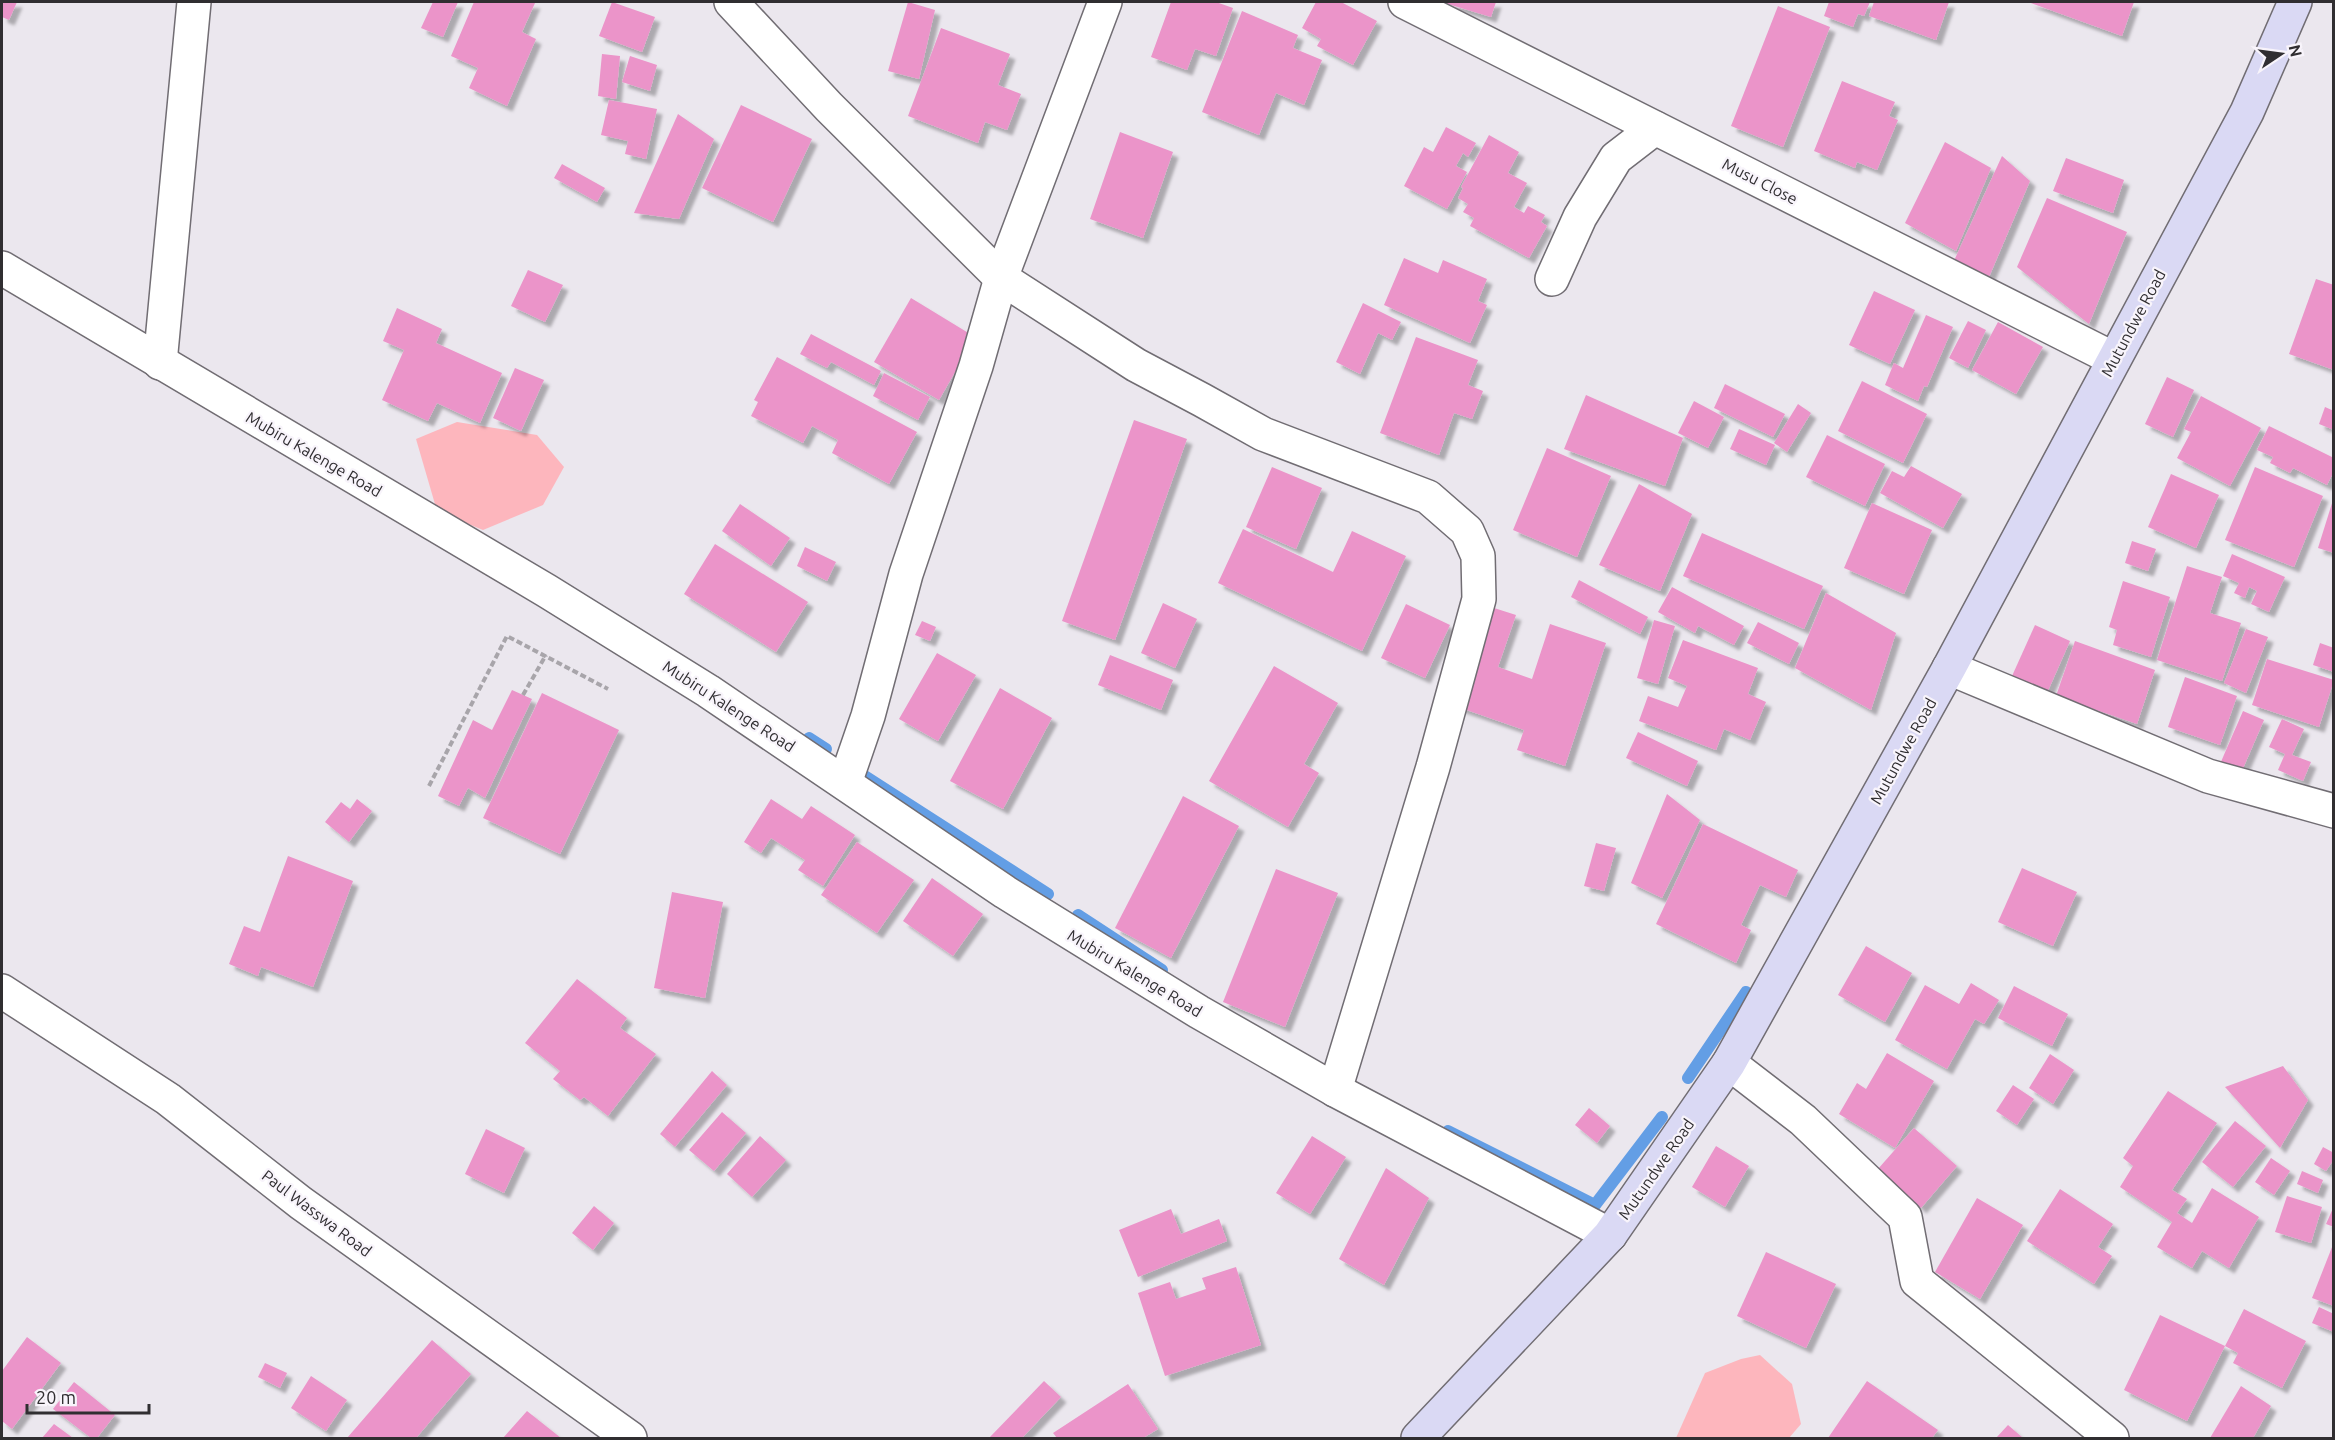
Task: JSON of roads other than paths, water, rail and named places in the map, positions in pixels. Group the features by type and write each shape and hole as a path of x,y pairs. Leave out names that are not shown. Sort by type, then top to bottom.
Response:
{"main road":[{"name":"Mutundwe Road","path":"1418,1438 1610,1235 1729,1063 1949,668 2247,112 2295,2"}],"street":[{"path":"160,363 194,2"},
{"path":"732,2 829,107 1001,278 1136,365 1263,434 1428,497 1467,531 1478,556 1479,599 1433,767 1335,1090"},
{"path":"845,783 868,716 906,574 976,366 1001,278 1105,2"},
{"name":"Musu Close","path":"1406,2 2114,359"},
{"path":"1552,279 1580,217 1616,158 1655,128"},
{"name":"Mubiru Kalenge Road","path":"2,268 557,597 708,691 1087,944 1335,1090 1610,1235"},
{"path":"1949,668 2208,776 2334,811"},
{"name":"Paul Wasswa Road","path":"2,992 168,1099 310,1209 630,1438"},
{"path":"1729,1063 1803,1120 1905,1217 1917,1281 2112,1438"}],"waterway":[{"path":"809,738 826,749"},
{"path":"860,773 1048,894"},
{"path":"1078,915 1162,970"},
{"path":"1688,1078 1746,992"},
{"path":"1448,1131 1595,1205 1662,1117"}]}
